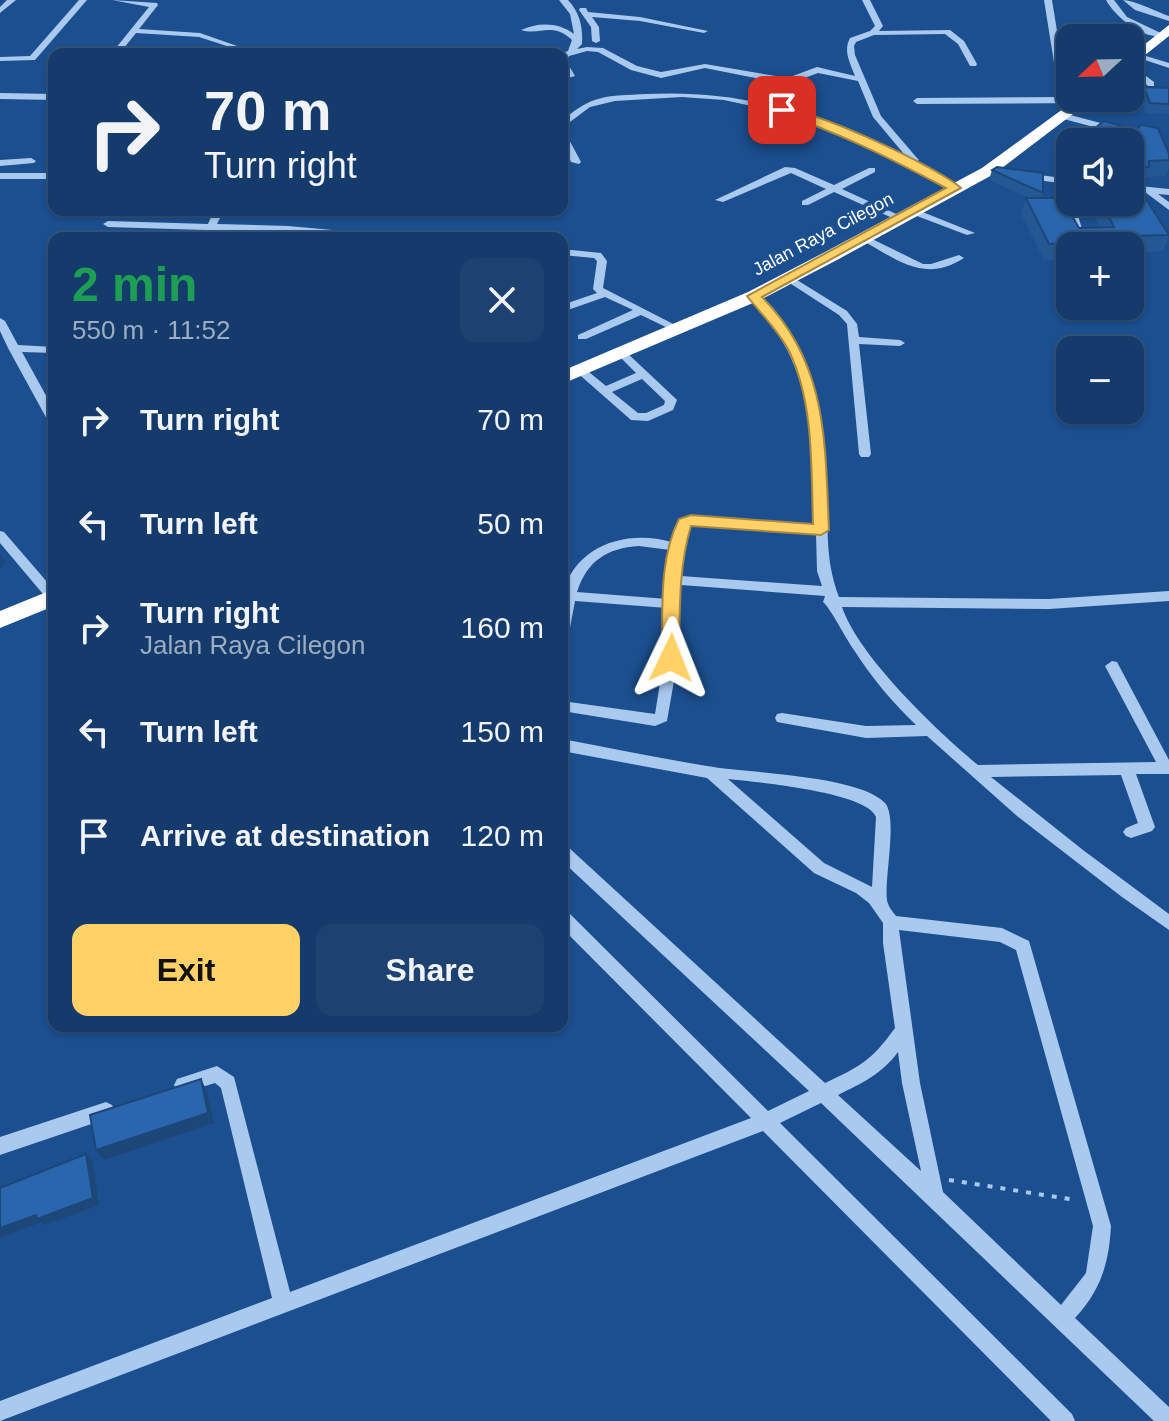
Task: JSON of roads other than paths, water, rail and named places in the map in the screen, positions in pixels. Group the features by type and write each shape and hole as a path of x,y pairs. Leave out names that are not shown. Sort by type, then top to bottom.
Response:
{"highway":[{"path":"1144,52 1165,32"},
{"name":"Jalan Raya Cilegon","path":"568,375 754,296 955,188 1000,173 1068,112"},
{"path":"0,620 48,600"}],"street":[{"path":"0,11 12,0"},
{"path":"0,59 32,58 83,0"},
{"path":"116,0 154,5 120,48"},
{"path":"563,0 571,6 579,41 568,53"},
{"path":"577,0 597,33 596,41"},
{"path":"866,0 879,26 873,33"},
{"path":"1048,0 1056,50"},
{"path":"1110,0 1119,15 1128,21 1165,32"},
{"path":"1127,0 1152,14 1169,19"},
{"path":"587,14 640,19 704,31"},
{"path":"1128,21 1152,14"},
{"path":"525,30 554,26 567,30 576,40 568,53"},
{"path":"135,31 200,35 236,47"},
{"path":"929,174 890,136 877,117 859,79 850,46 860,36 873,33 947,32 956,37 973,64"},
{"path":"568,53 600,50 634,68 713,94 818,122 879,148 955,188"},
{"path":"1144,63 1169,66"},
{"path":"661,75 705,66 776,79 791,80 817,70 859,79"},
{"path":"568,71 571,76"},
{"path":"1144,75 1151,84"},
{"path":"568,120 594,101 672,93 713,94"},
{"path":"0,96 48,97"},
{"path":"917,101 1056,99"},
{"path":"753,134 782,110"},
{"path":"1063,116 1107,128"},
{"path":"568,147 576,162"},
{"path":"0,163 31,161"},
{"path":"720,200 789,169 906,215 970,233"},
{"path":"805,203 872,170"},
{"path":"1000,173 1056,181"},
{"path":"0,176 48,176"},
{"path":"1144,190 1169,192"},
{"path":"1148,190 1169,206"},
{"path":"208,232 216,216"},
{"path":"108,224 300,232"},
{"path":"142,232 147,224"},
{"path":"864,238 921,267 932,267 959,258"},
{"path":"568,253 601,258 597,286 678,329"},
{"path":"789,278 849,318 865,454"},
{"path":"568,307 606,293"},
{"path":"754,296 770,312 795,350 807,379 817,435 821,530 828,596 834,612 864,655 928,730 975,771 1169,923"},
{"path":"582,337 640,311"},
{"path":"0,321 48,410"},
{"path":"854,340 900,343"},
{"path":"0,359 15,351 48,350"},
{"path":"580,370 635,417 648,417 669,407 671,400 621,353"},
{"path":"604,391 643,374"},
{"path":"568,707 655,720 662,717 671,658 676,547 683,526 691,520 821,530"},
{"path":"0,535 48,590"},
{"path":"673,604 568,596 583,566 606,549 633,541 655,541 676,547"},
{"path":"673,580 828,596 1049,604 1169,596"},
{"path":"975,771 1167,768 1112,666"},
{"path":"782,718 866,732 928,730"},
{"path":"568,746 711,773 751,774 869,800 879,806 883,817 879,905"},
{"path":"1127,770 1147,827 1131,832"},
{"path":"711,773 819,868 862,888 891,922 891,943 904,1030 935,1197"},
{"path":"568,857 935,1197 1169,1421"},
{"path":"891,922 1002,935 1023,946 1102,1226 1099,1270 1081,1298 1061,1319"},
{"path":"568,923 1065,1421"},
{"path":"0,1411 766,1121 867,1072 885,1056 904,1030"},
{"path":"159,1093 217,1074 226,1079 283,1303"},
{"path":"0,1146 130,1103"}]}
